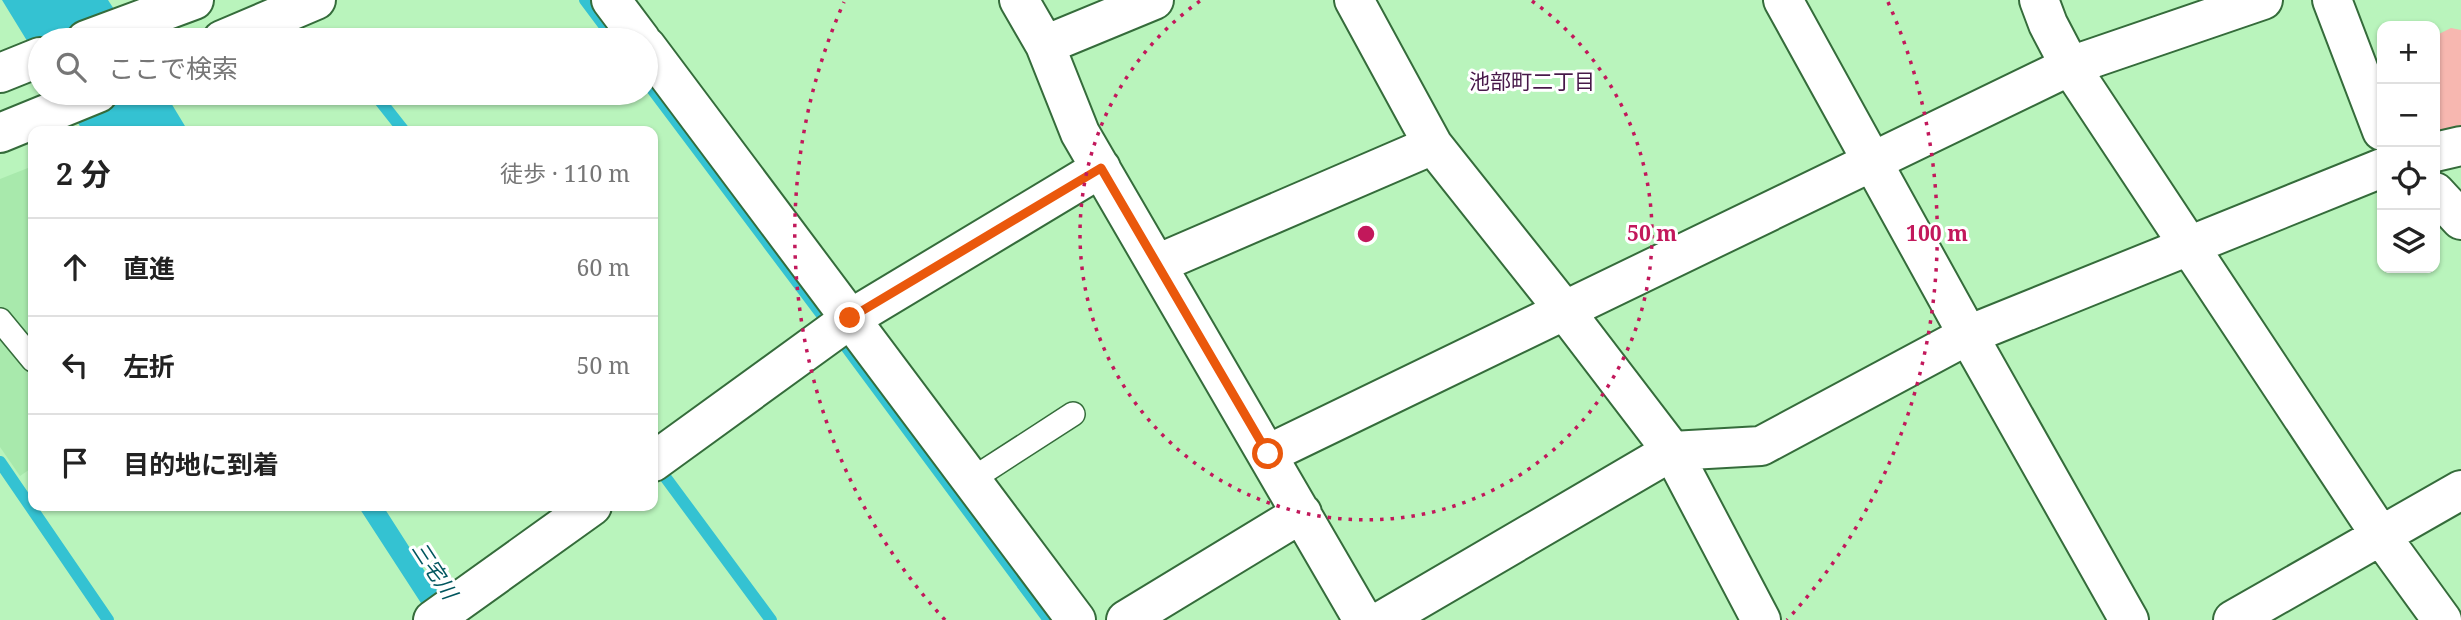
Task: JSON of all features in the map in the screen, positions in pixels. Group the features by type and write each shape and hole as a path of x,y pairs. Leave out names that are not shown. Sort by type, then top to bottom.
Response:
{"street":[{"path":"118,28 194,0"},
{"path":"250,28 316,0"},
{"path":"611,0 632,28"},
{"path":"1019,0 1045,45 1080,133 1363,620"},
{"path":"1045,45 1154,0"},
{"path":"1354,0 1433,145 1672,451 1761,620"},
{"path":"1783,0 1871,162 2129,620"},
{"path":"2039,0 2070,66 2381,536 2442,620"},
{"path":"1268,454 2070,66 2263,0"},
{"path":"2332,0 2377,118"},
{"path":"658,62 1076,620"},
{"path":"0,133 69,105"},
{"path":"1157,264 1433,145"},
{"path":"2440,151 2461,146"},
{"path":"658,458 850,318 1101,168"},
{"path":"1383,620 1672,451 1761,446 1968,335 2377,170"},
{"path":"2440,197 2461,220"},
{"path":"2233,620 2461,490"},
{"path":"447,610 585,511"},
{"path":"1126,620 1302,513"}],"lane":[{"path":"0,320 28,354"},
{"path":"971,480 1073,414"}],"shaded area":[{"path":"2451,28 2461,30 2461,131 2440,135 2440,84 2440,34"},
{"path":"28,168 28,470 20,476 0,447 0,179"}],"water":[{"path":"2,0 108,0 126,28 28,28 28,42"},
{"path":"67,105 172,105 185,126 80,126"},
{"path":"361,511 386,511 456,620 432,620"}],"waterway":[{"path":"585,0 606,28"},
{"path":"658,97 822,315"},
{"path":"383,105 400,126"},
{"path":"847,348 1049,620"},
{"path":"0,462 28,503"},
{"path":"663,474 771,620"},
{"path":"33,511 108,620"}],"district":[{"name":"池部町二丁目","path":"1532,81"}],"route":[{"path":"850,318 1101,168 1268,454"}],"water label":[{"name":"三宅川","path":"435,570"}]}
